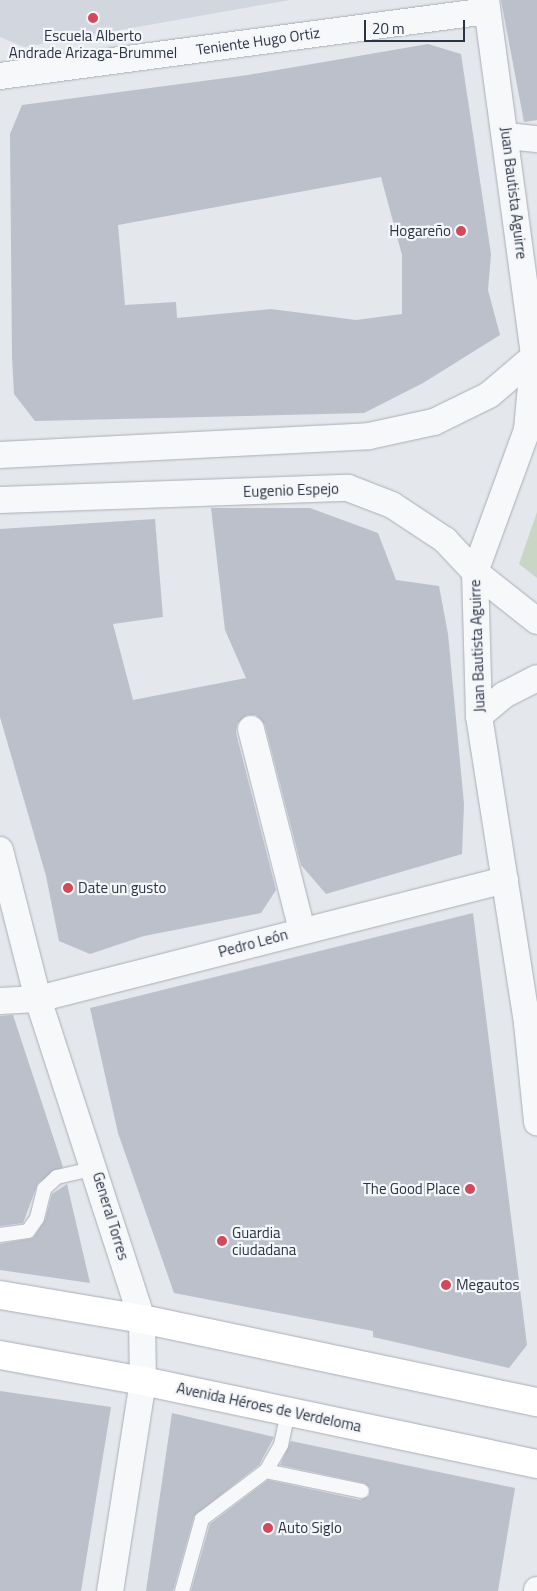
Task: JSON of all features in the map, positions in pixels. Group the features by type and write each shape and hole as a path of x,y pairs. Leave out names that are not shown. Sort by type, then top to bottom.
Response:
{"main road":[{"path":"0,1295 142,1318 537,1402"},
{"name":"Avenida Héroes de Verdeloma","path":"0,1355 144,1381 537,1464"}],"street":[{"name":"Teniente Hugo Ortiz","path":"0,76 487,6"},
{"name":"Juan Bautista Aguirre","path":"487,6 507,136 536,354 532,430 475,572 479,716 505,880 532,1024 537,1122"},
{"path":"507,136 537,139"},
{"path":"0,455 368,436 434,422 489,395 536,354"},
{"name":"Eugenio Espejo","path":"0,500 348,488 392,506 445,540 475,572 537,621"},
{"path":"479,716 504,695 537,678"},
{"path":"251,729 302,930"},
{"name":"General Torres","path":"0,850 38,999 96,1168 142,1318 144,1381 110,1591"},
{"name":"Pedro León","path":"0,1002 38,999 302,930 505,880"}],"lane":[{"path":"0,1235 28,1231 37,1218 44,1189 57,1177 96,1168"},
{"path":"182,1591 202,1519 266,1471 281,1445 288,1412"},
{"path":"266,1471 362,1492"}],"shaded area":[{"name":"Escuela Alberto Andrade Arizaga-Brummel","path":"0,0 290,0 24,47 0,37"}],"green space":[{"path":"537,512 537,578 519,564"}],"building":[{"path":"501,0 537,0 537,120 524,122"},
{"path":"428,44 461,54 491,254 488,290 500,335 423,383 364,413 35,421 14,394 12,357 10,134 22,105 248,75","holes":["381,177 402,255 402,314 356,320 271,309 177,318 176,302 125,305 118,225"]},
{"path":"211,508 310,508 378,533 396,580 439,586 448,634 464,804 462,854 326,894 301,865 265,725 256,715 247,715 237,724 236,733 276,890 261,913 144,936 90,954 59,941 46,876 0,717 0,529 155,519 163,617 113,624 133,700 246,678 225,630"},
{"path":"473,913 527,1345 509,1368 373,1337 373,1331 174,1293 118,1133 90,1008"},
{"path":"13,1015 63,1167 38,1183 23,1223 0,1226 0,1016"},
{"path":"67,1184 90,1283 0,1270 0,1244 33,1238 45,1220 52,1194"},
{"path":"0,1391 111,1407 81,1591 0,1591"},
{"path":"172,1413 274,1437 259,1465 194,1516 173,1591 146,1591"},
{"path":"291,1441 515,1488 498,1591 191,1591 210,1524 268,1480 360,1500 369,1496 370,1488 364,1483 280,1465"}],"place":[{"name":"Escuela Alberto Andrade Arizaga-Brummel","path":"93,18"},
{"name":"Hogareño","path":"461,231"},
{"name":"Date un gusto","path":"68,888"},
{"name":"The Good Place","path":"470,1189"},
{"name":"Guardia ciudadana","path":"222,1241"},
{"name":"Megautos","path":"446,1285"},
{"name":"Auto Siglo","path":"268,1528"}]}
